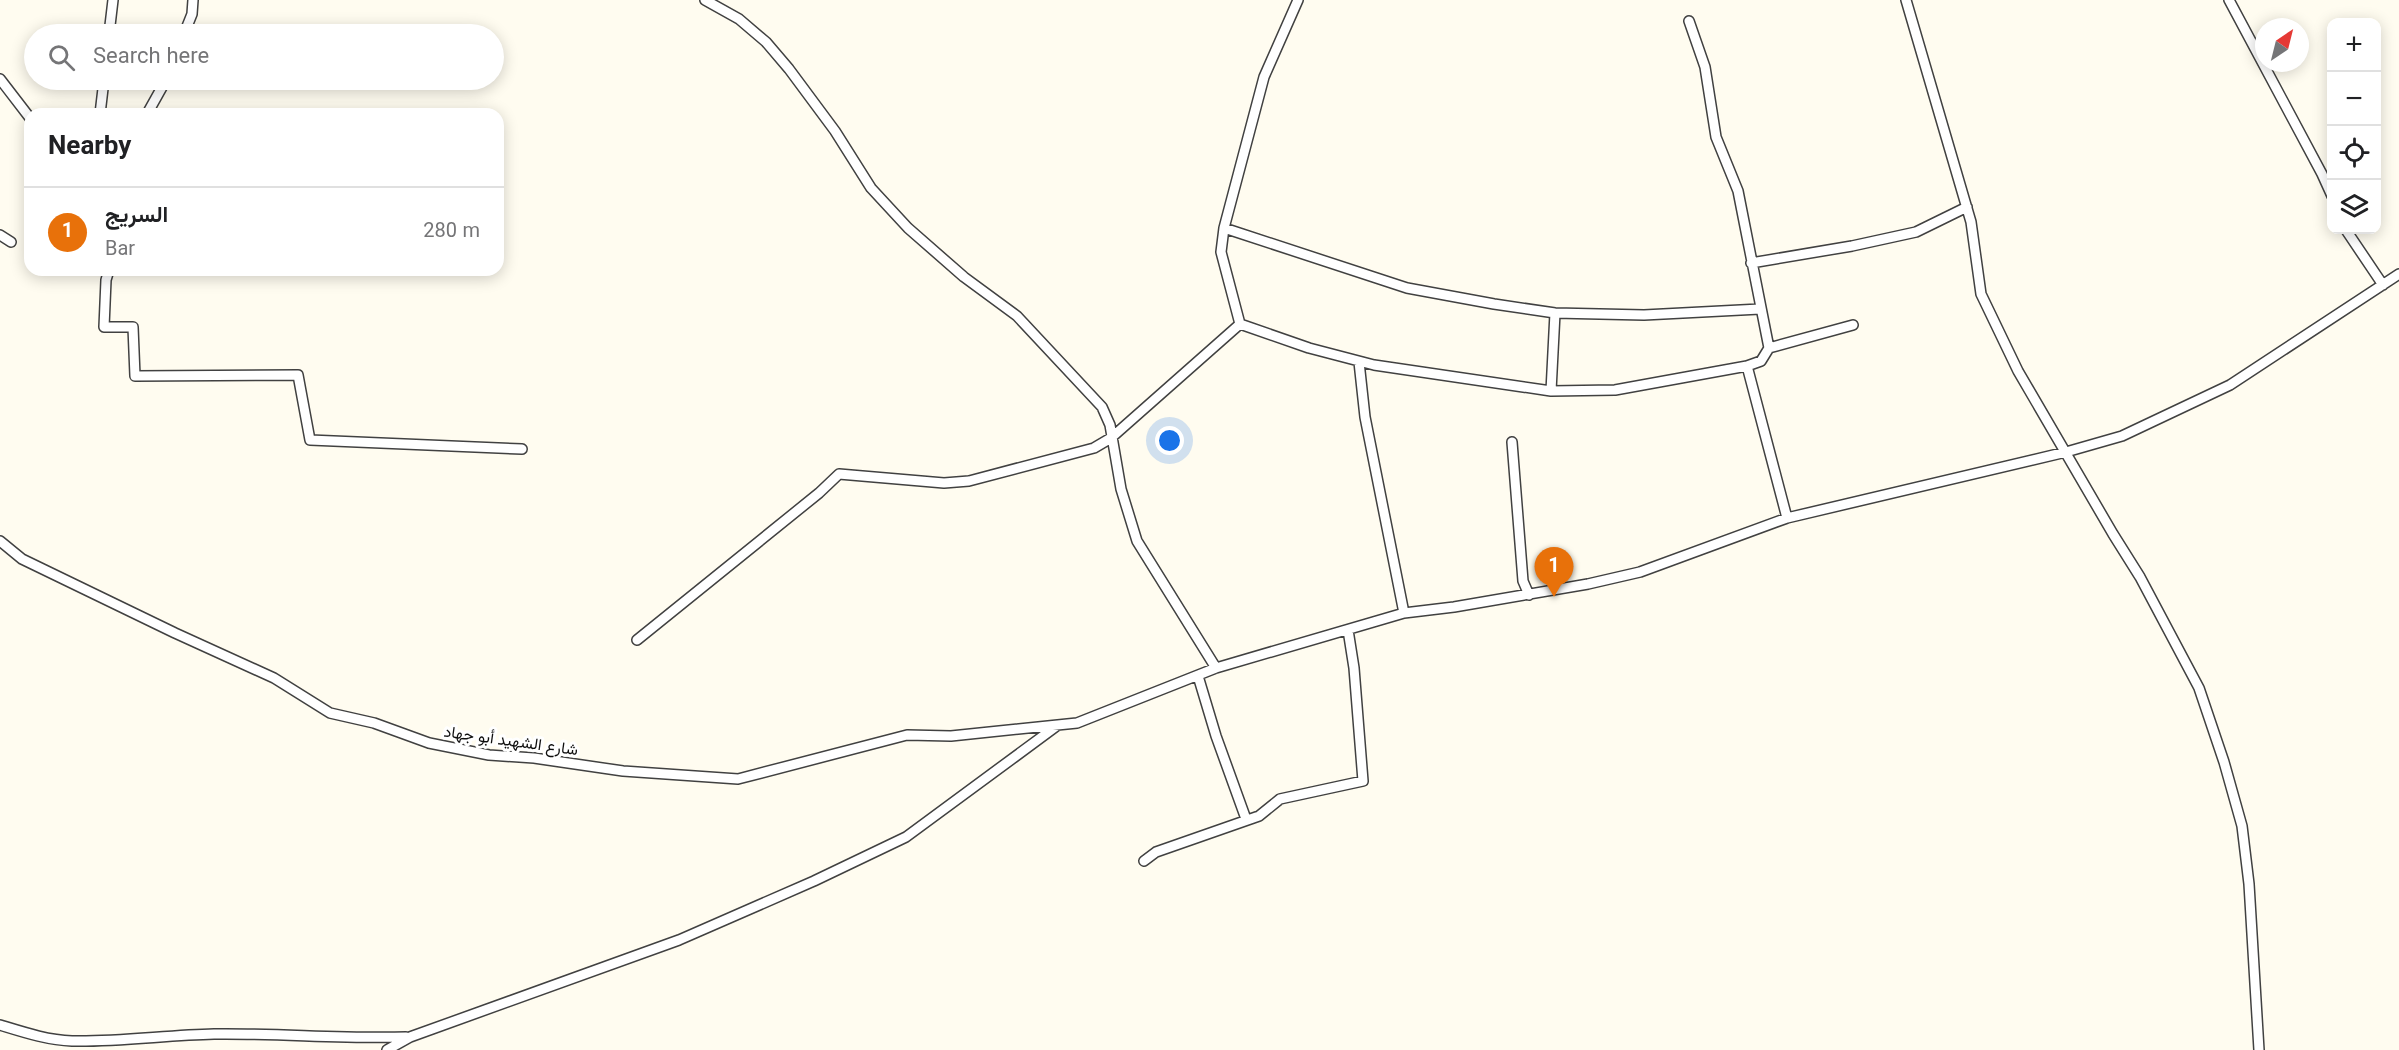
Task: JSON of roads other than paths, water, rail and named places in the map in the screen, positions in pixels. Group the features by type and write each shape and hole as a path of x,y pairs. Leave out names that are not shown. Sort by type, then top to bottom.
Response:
{"street":[{"path":"110,24 113,0"},
{"path":"188,24 192,14 193,0"},
{"path":"705,0 739,19 766,42 835,131 871,188 908,228 964,277 1024,322 1102,407 1110,425 1121,489 1137,541 1216,668"},
{"path":"1240,324 1221,252 1224,228 1264,77 1298,0"},
{"path":"1906,0 1971,222 1982,294 2018,371 2140,577 2199,688 2224,762 2242,826 2249,884 2259,1050"},
{"path":"2229,0 2327,186"},
{"path":"1689,21 1705,67 1716,137 1738,190 1769,348"},
{"path":"0,79 24,110"},
{"path":"101,108 103,90"},
{"path":"150,108 160,90"},
{"path":"1751,263 1852,246 1916,232 1967,207"},
{"path":"1224,228 1407,288 1555,313 1644,315 1760,309"},
{"path":"2349,234 2383,285"},
{"path":"0,235 11,242"},
{"name":"شارع الشهيد أبو جهاد","path":"0,541 22,559 274,678 330,712 374,723 429,743 489,755 534,758 623,771 738,779 907,735 951,736 1077,723 1216,668 1404,613 1529,595 1640,572 1787,518 2066,452 2122,436 2230,385 2399,274"},
{"path":"107,276 104,327 134,327 135,376 298,375 310,440 522,449"},
{"path":"1551,391 1555,313"},
{"path":"638,640 819,493 839,474 944,483 969,481 1094,448 1112,438 1240,324"},
{"path":"1240,324 1309,348 1359,362 1469,381 1551,391 1615,390 1748,366 1761,360 1769,348 1853,325"},
{"path":"1359,362 1365,417 1404,613"},
{"path":"1748,366 1787,518"},
{"path":"1512,442 1523,581 1529,595"},
{"path":"1144,861 1156,852 1258,816 1280,799 1363,781 1354,668 1348,630"},
{"path":"1198,676 1216,736 1246,819"},
{"path":"387,1050 410,1037 679,940 814,881 906,837 1060,724"},
{"path":"0,1025 71,1045 213,1034 410,1037"}],"place":[{"name":"السريج","path":"1554,597"}]}
